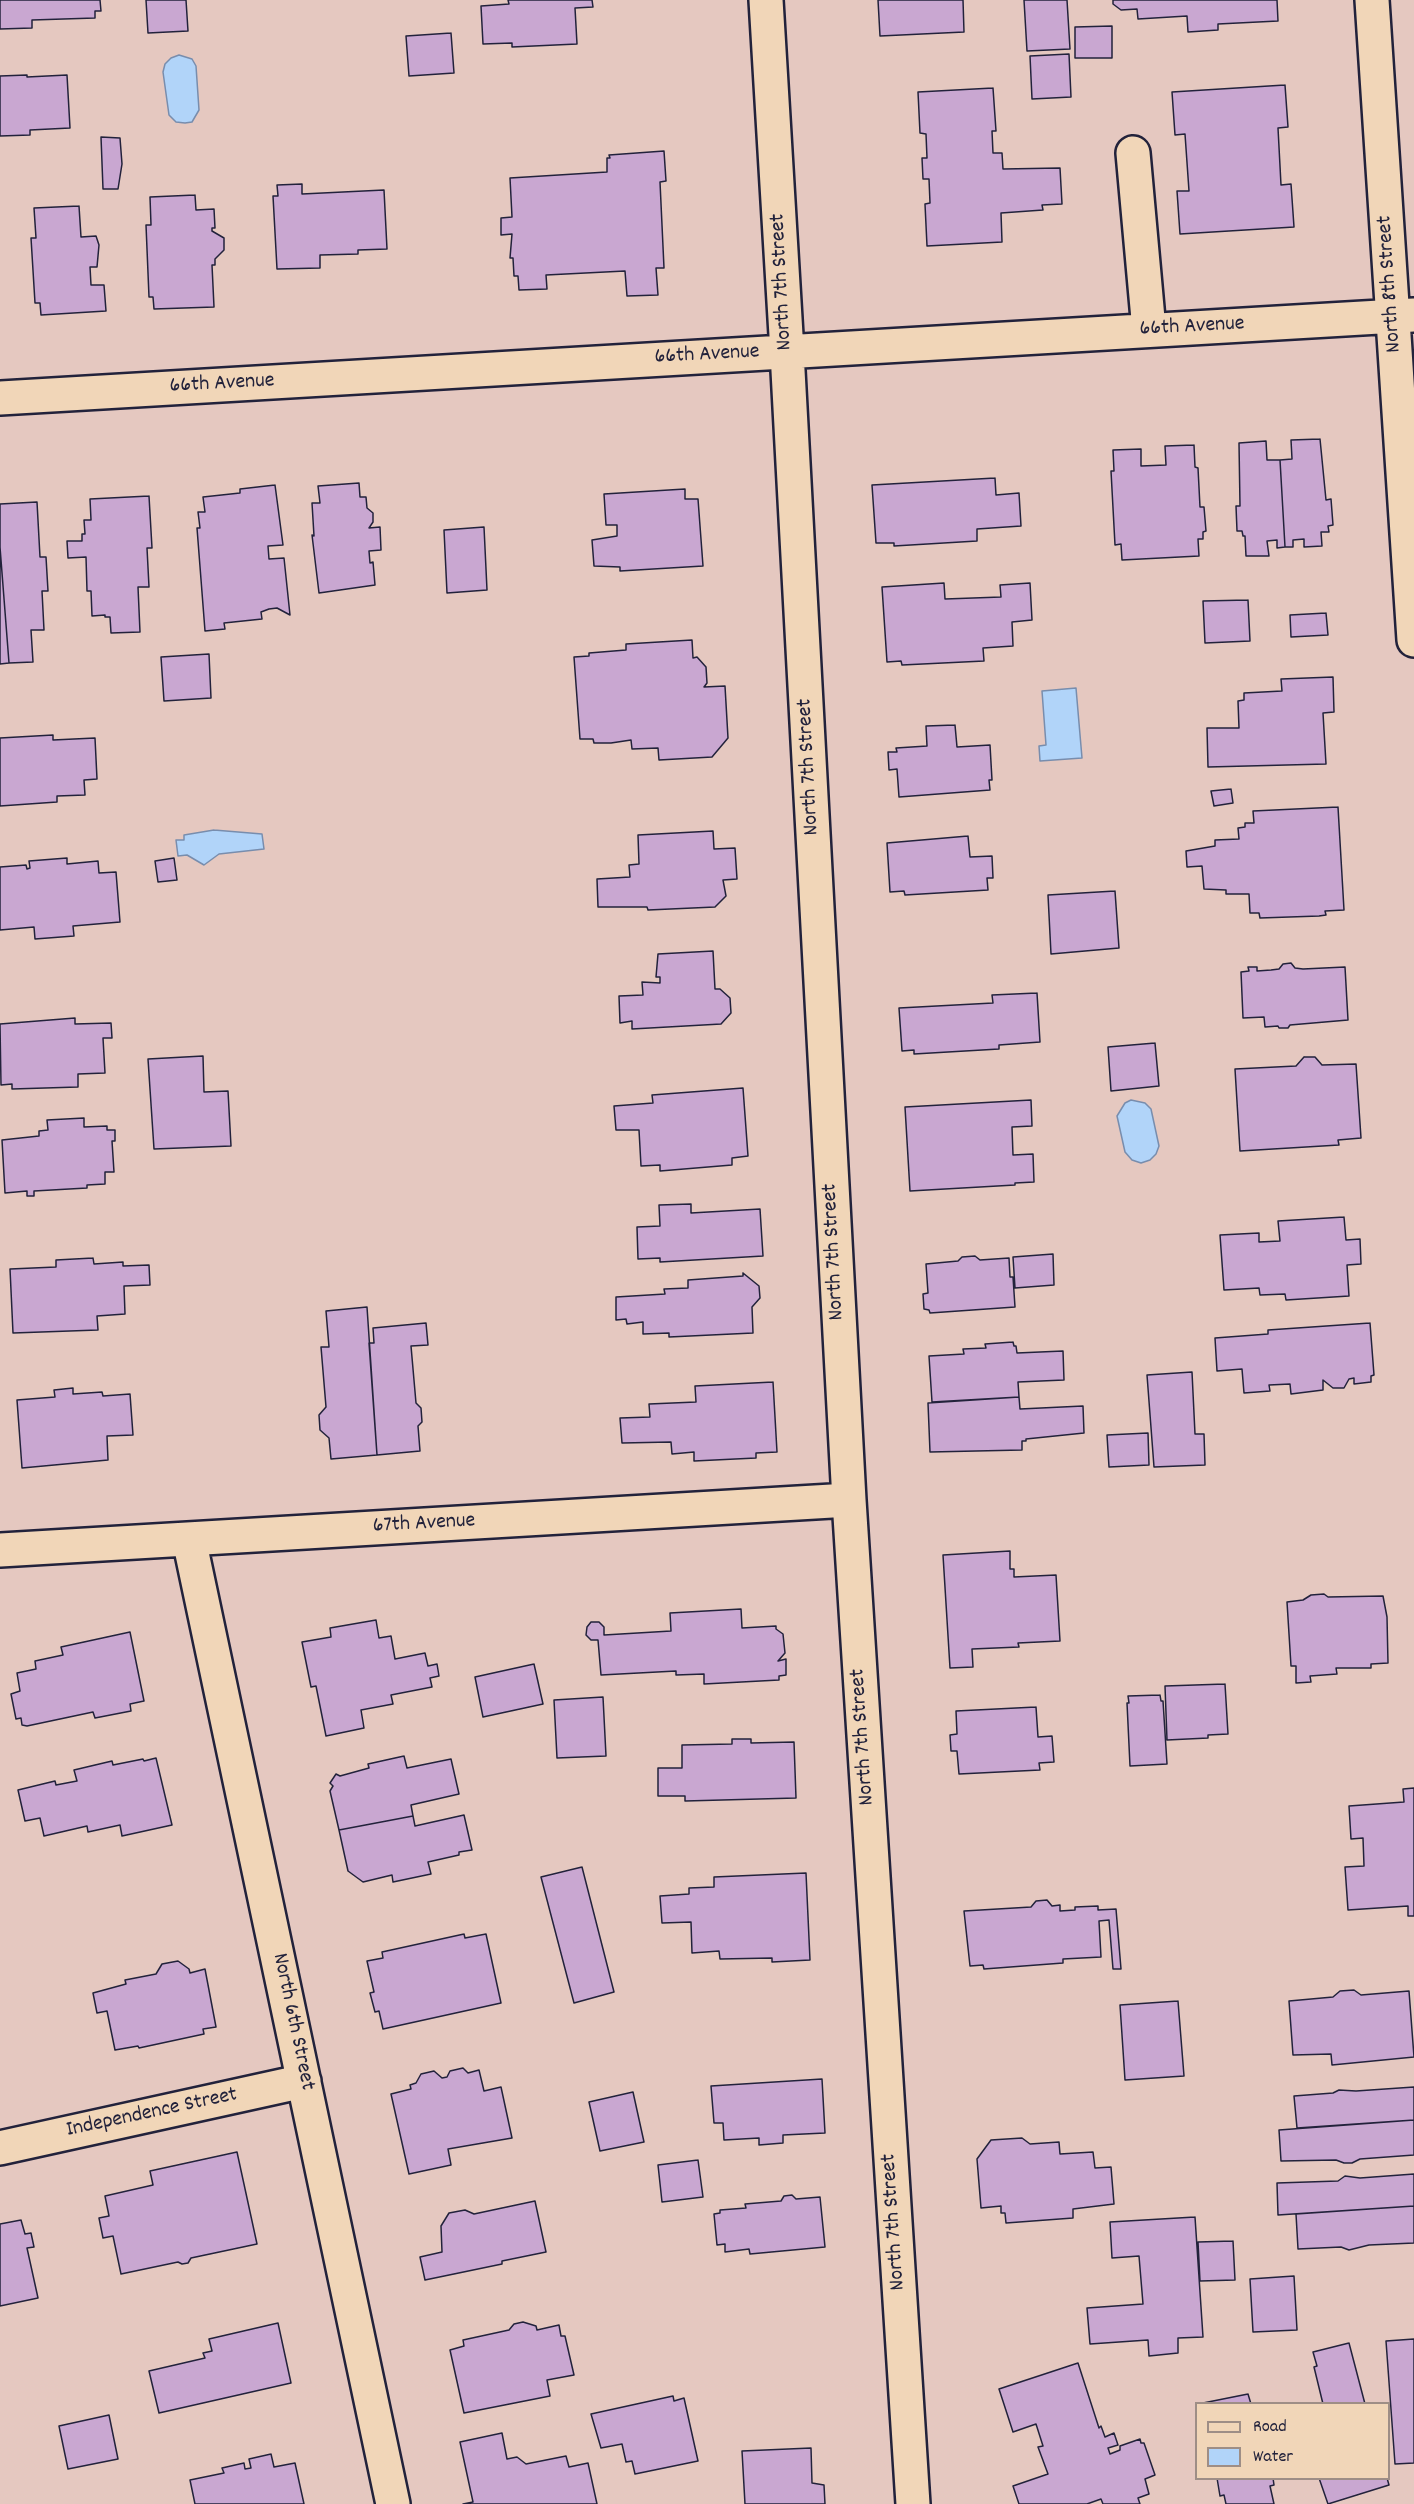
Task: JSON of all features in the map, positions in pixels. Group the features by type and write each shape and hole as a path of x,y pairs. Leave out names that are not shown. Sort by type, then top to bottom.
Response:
{"street":[{"name":"North 7th Street","path":"766,0 849,1500 913,2504"},
{"name":"North 8th Street","path":"1372,0 1403,315 1414,640"},
{"path":"1133,153 1149,330"},
{"name":"66th Avenue","path":"0,398 1403,315"},
{"name":"67th Avenue","path":"0,1550 849,1500"},
{"name":"North 6th Street","path":"189,1539 393,2504"},
{"name":"Independence Street","path":"0,2148 304,2081"}],"water":[{"path":"179,55 192,59 196,66 199,110 192,122 185,123 176,122 169,115 163,72 165,64 171,58"},
{"path":"1076,688 1082,758 1040,761 1039,746 1046,745 1042,691"},
{"path":"214,830 262,834 264,849 219,854 204,865 187,855 178,856 176,840 184,840 184,835"},
{"path":"1131,1100 1145,1103 1151,1109 1159,1146 1156,1154 1150,1160 1141,1163 1132,1160 1125,1152 1117,1116 1125,1103"}],"building":[{"path":"0,0 100,0 101,11 95,11 95,18 32,20 32,28 0,29"},
{"path":"146,0 186,0 188,31 148,33"},
{"path":"508,0 592,0 593,7 575,8 577,44 512,47 512,43 483,44 481,6 509,4"},
{"path":"878,0 963,0 964,32 880,36"},
{"path":"1024,0 1067,0 1070,49 1027,51"},
{"path":"1113,0 1277,0 1278,21 1218,24 1218,30 1188,32 1187,16 1138,19 1137,9 1121,10 1113,4"},
{"path":"1112,26 1112,58 1075,58 1075,27"},
{"path":"451,33 454,73 409,76 406,36"},
{"path":"1069,54 1071,97 1032,99 1030,56"},
{"path":"27,75 27,77 67,75 70,128 30,130 30,135 0,136 0,76"},
{"path":"1285,85 1288,127 1278,128 1281,185 1291,184 1294,227 1180,234 1177,191 1189,191 1185,134 1175,135 1172,92"},
{"path":"993,88 996,131 992,131 993,153 1002,153 1003,169 1060,168 1062,204 1042,205 1043,210 1001,213 1002,242 927,246 925,204 930,203 929,179 923,179 922,158 927,158 926,134 920,133 918,92"},
{"path":"101,137 120,138 122,164 118,189 103,189"},
{"path":"664,151 666,181 660,182 664,268 656,268 658,295 627,296 625,271 546,275 547,289 519,290 518,276 514,276 513,258 510,258 512,234 501,235 501,218 512,217 510,178 607,172 609,155"},
{"path":"302,184 302,194 384,190 387,249 358,250 358,254 320,255 320,268 277,269 273,196 278,196 277,185"},
{"path":"195,195 196,210 214,209 215,228 212,228 212,231 224,238 224,250 215,259 215,265 212,265 214,307 154,309 153,297 149,297 146,225 151,225 150,197"},
{"path":"79,206 81,237 96,236 99,245 97,267 90,267 91,285 104,285 106,311 41,315 40,303 35,303 31,238 36,238 34,208"},
{"path":"1320,439 1326,500 1331,499 1333,525 1328,526 1329,532 1321,532 1322,546 1304,547 1304,539 1293,540 1293,547 1285,547 1280,460 1292,459 1291,440"},
{"path":"1266,441 1267,460 1280,460 1285,547 1277,548 1277,540 1267,541 1269,556 1246,556 1245,536 1242,531 1237,531 1236,506 1240,506 1239,443"},
{"path":"1194,445 1200,507 1204,507 1206,531 1203,532 1203,539 1198,539 1199,556 1122,560 1121,544 1115,545 1111,471 1114,471 1113,450 1141,449 1141,466 1166,465 1165,446"},
{"path":"995,478 996,495 1019,493 1021,526 977,529 977,541 894,546 894,543 876,543 872,485"},
{"path":"359,483 360,497 366,497 367,508 373,513 373,522 369,528 380,527 381,550 369,551 370,563 373,562 375,585 319,593 312,535 314,536 312,503 320,503 318,486"},
{"path":"275,485 283,545 268,546 269,559 284,558 290,615 277,608 269,609 261,612 262,619 224,623 225,629 205,631 197,528 200,528 198,512 205,512 203,497 240,493 240,489"},
{"path":"685,489 685,499 698,499 703,566 620,571 620,567 594,566 592,540 617,536 617,525 606,525 604,494"},
{"path":"149,496 152,548 147,548 149,587 138,587 140,632 111,633 110,617 92,616 91,591 87,591 86,557 68,558 67,541 82,541 82,534 85,534 84,520 91,520 90,499"},
{"path":"37,502 40,557 46,557 48,591 42,591 44,630 31,630 33,662 9,663 0,547 0,504"},
{"path":"484,527 487,590 447,593 444,530"},
{"path":"0,547 9,663 0,664"},
{"path":"944,583 945,599 1001,597 1000,585 1030,583 1032,620 1012,622 1013,646 983,648 984,661 902,665 901,661 887,662 882,587"},
{"path":"1248,600 1250,641 1205,643 1203,601"},
{"path":"1326,613 1328,635 1291,637 1290,615"},
{"path":"692,640 693,658 697,657 706,667 707,683 704,687 725,686 728,738 712,757 659,760 658,748 632,749 631,740 594,743 593,739 580,739 574,657 589,656 589,653 626,650 626,644"},
{"path":"209,654 211,698 164,701 161,657"},
{"path":"1333,677 1334,712 1323,713 1326,764 1208,767 1207,728 1239,728 1238,701 1244,700 1244,693 1282,691 1281,679"},
{"path":"955,725 957,747 990,745 992,780 989,780 990,790 899,797 897,769 889,770 888,752 897,752 896,748 927,746 926,726"},
{"path":"53,735 53,740 95,738 97,779 84,780 85,795 57,796 57,802 0,806 0,738"},
{"path":"1231,789 1233,803 1214,806 1211,791"},
{"path":"1338,807 1344,910 1325,911 1326,915 1319,916 1260,918 1259,913 1250,913 1249,894 1226,894 1226,890 1204,889 1202,866 1187,867 1186,851 1215,846 1215,840 1239,839 1238,828 1245,827 1245,823 1254,823 1253,811"},
{"path":"713,831 714,849 735,848 737,879 723,880 726,896 715,907 648,910 647,907 598,907 597,879 630,877 629,865 639,864 638,835"},
{"path":"968,836 970,857 992,856 993,878 987,878 988,890 905,895 904,891 890,892 887,843"},
{"path":"67,858 67,864 98,861 99,873 116,872 120,922 73,926 74,936 35,939 34,927 0,930 0,867 26,865 27,869 30,868 29,861"},
{"path":"174,858 177,880 158,882 155,861"},
{"path":"1115,891 1119,948 1051,954 1048,895"},
{"path":"713,951 715,989 720,989 730,998 731,1013 721,1024 632,1029 632,1021 620,1023 619,996 643,995 642,982 660,983 660,977 656,977 658,954"},
{"path":"1291,963 1295,968 1303,969 1345,967 1348,1020 1279,1028 1278,1026 1265,1027 1264,1017 1243,1018 1241,972 1249,971 1248,967 1257,967 1257,971 1279,969 1283,964"},
{"path":"1037,993 1040,1042 999,1045 999,1049 914,1054 914,1050 902,1051 899,1008 993,1003 992,995"},
{"path":"75,1018 75,1024 111,1023 112,1038 103,1038 105,1073 78,1074 78,1087 12,1089 12,1084 1,1085 0,1024"},
{"path":"1155,1043 1159,1086 1111,1091 1108,1047"},
{"path":"203,1056 204,1092 228,1091 231,1146 154,1149 148,1059"},
{"path":"1304,1057 1315,1057 1322,1065 1356,1064 1361,1138 1338,1140 1339,1145 1240,1151 1235,1069 1296,1066"},
{"path":"743,1088 748,1156 732,1158 732,1165 660,1171 660,1165 641,1166 639,1130 616,1130 614,1106 653,1103 652,1095"},
{"path":"1031,1100 1032,1126 1012,1127 1013,1155 1033,1154 1034,1182 910,1191 905,1107"},
{"path":"84,1118 84,1127 107,1126 107,1130 115,1130 115,1141 112,1141 114,1172 105,1172 105,1184 87,1185 87,1188 34,1191 34,1196 27,1196 27,1191 5,1193 2,1140 39,1136 39,1131 48,1130 47,1120"},
{"path":"691,1204 691,1213 760,1209 763,1256 660,1262 660,1258 638,1259 637,1227 660,1226 659,1205"},
{"path":"1344,1217 1346,1240 1360,1239 1361,1264 1347,1265 1349,1296 1286,1300 1285,1294 1260,1295 1259,1288 1224,1290 1220,1235 1259,1233 1259,1242 1280,1241 1278,1221"},
{"path":"1053,1254 1054,1285 1015,1288 1013,1257"},
{"path":"975,1256 980,1260 1009,1258 1015,1307 930,1313 929,1310 924,1309 923,1294 928,1293 926,1264 958,1261 962,1257"},
{"path":"93,1258 94,1264 123,1262 123,1266 149,1265 150,1285 124,1286 125,1314 97,1316 98,1330 13,1333 10,1269 56,1267 56,1260"},
{"path":"743,1273 759,1286 760,1298 752,1307 753,1333 669,1337 669,1333 643,1334 643,1322 627,1324 626,1319 616,1320 616,1297 665,1294 664,1289 688,1288 688,1280 743,1276"},
{"path":"367,1307 377,1455 331,1459 329,1438 320,1430 319,1415 326,1407 321,1347 329,1347 326,1311"},
{"path":"426,1323 428,1345 411,1346 416,1403 421,1408 422,1422 418,1426 420,1451 377,1455 369,1343 374,1343 373,1328"},
{"path":"1370,1323 1374,1375 1371,1376 1371,1382 1354,1384 1354,1378 1349,1379 1344,1388 1333,1388 1323,1380 1323,1390 1291,1394 1290,1384 1269,1385 1270,1391 1244,1393 1242,1369 1217,1371 1215,1338 1268,1334 1268,1330"},
{"path":"1013,1342 1017,1353 1063,1351 1064,1380 1018,1382 1019,1397 932,1402 929,1356 964,1354 963,1349 986,1348 985,1344"},
{"path":"1192,1372 1195,1434 1204,1434 1205,1465 1154,1467 1147,1375"},
{"path":"773,1382 777,1452 756,1453 756,1458 694,1461 694,1452 672,1454 671,1442 622,1443 620,1418 650,1417 649,1404 696,1402 695,1386"},
{"path":"73,1388 73,1394 102,1392 103,1396 130,1394 133,1435 107,1436 108,1460 22,1468 17,1400 55,1397 54,1390"},
{"path":"1019,1397 1020,1409 1083,1406 1084,1433 1026,1439 1022,1441 1022,1450 930,1452 928,1403"},
{"path":"1148,1433 1149,1465 1109,1467 1107,1435"},
{"path":"1010,1551 1010,1569 1014,1569 1014,1577 1056,1575 1060,1641 1018,1643 1019,1647 972,1649 973,1667 950,1668 943,1555"},
{"path":"1324,1594 1328,1597 1383,1596 1387,1617 1388,1663 1371,1664 1371,1668 1336,1668 1337,1674 1310,1676 1311,1682 1296,1683 1296,1666 1291,1666 1287,1602"},
{"path":"741,1609 742,1628 776,1626 776,1629 783,1634 785,1653 778,1661 786,1659 786,1675 779,1676 779,1680 704,1684 704,1674 676,1675 676,1671 601,1675 598,1640 591,1640 586,1635 587,1627 591,1622 599,1622 604,1627 604,1635 671,1631 670,1613"},
{"path":"376,1620 379,1638 391,1636 395,1659 425,1653 428,1666 437,1664 439,1676 430,1678 432,1687 391,1695 393,1704 361,1710 364,1728 326,1736 316,1686 311,1687 302,1642 331,1637 330,1628"},
{"path":"130,1632 144,1701 130,1704 131,1711 95,1718 93,1712 27,1726 22,1725 21,1718 16,1719 11,1694 20,1691 17,1673 36,1669 35,1661 63,1655 61,1647"},
{"path":"534,1664 543,1704 483,1717 475,1677"},
{"path":"1225,1684 1228,1734 1208,1735 1208,1738 1167,1740 1165,1686"},
{"path":"1160,1695 1163,1701 1167,1764 1130,1766 1128,1696"},
{"path":"603,1697 606,1756 557,1758 554,1700"},
{"path":"1036,1707 1038,1737 1052,1736 1054,1762 1039,1763 1040,1770 959,1774 957,1751 951,1751 950,1735 957,1734 956,1711"},
{"path":"732,1739 751,1739 751,1743 794,1742 796,1798 685,1801 685,1796 658,1796 658,1768 682,1768 682,1745 732,1744"},
{"path":"404,1756 407,1768 451,1759 459,1794 411,1805 413,1816 339,1830 330,1791 333,1786 330,1783 336,1774 340,1776 369,1768 368,1764"},
{"path":"156,1758 172,1825 122,1836 120,1825 88,1832 87,1826 44,1836 40,1818 25,1821 18,1790 55,1781 56,1785 77,1781 74,1770 112,1761 113,1765"},
{"path":"1414,1788 1414,1916 1408,1916 1408,1906 1348,1910 1345,1867 1364,1866 1363,1838 1351,1839 1349,1806 1404,1802 1403,1789"},
{"path":"464,1815 472,1850 428,1862 431,1874 393,1882 392,1875 363,1882 348,1871 339,1830 413,1816 415,1826"},
{"path":"582,1867 614,1992 574,2003 541,1877"},
{"path":"806,1873 810,1960 772,1962 772,1958 720,1959 719,1951 692,1953 691,1922 662,1923 660,1896 689,1894 689,1888 714,1887 714,1877"},
{"path":"1047,1900 1052,1906 1060,1905 1060,1911 1075,1910 1075,1907 1098,1906 1098,1910 1116,1909 1121,1969 1113,1969 1109,1920 1099,1921 1101,1957 1063,1959 1063,1963 984,1969 983,1965 970,1966 964,1911 1031,1907 1036,1901"},
{"path":"464,1934 465,1938 486,1934 501,2003 383,2029 379,2011 375,2012 370,1993 374,1992 367,1961 383,1958 382,1952"},
{"path":"178,1961 189,1969 190,1973 205,1969 216,2027 203,2029 204,2034 139,2048 138,2046 115,2050 107,2011 97,2013 93,1993 126,1984 125,1980 156,1974 162,1964"},
{"path":"1354,1990 1361,1995 1409,1991 1414,2057 1332,2065 1331,2054 1293,2055 1289,2001 1333,1997 1340,1991"},
{"path":"1178,2001 1184,2076 1125,2080 1120,2005"},
{"path":"463,2068 468,2073 479,2070 484,2091 501,2087 512,2138 448,2149 451,2165 409,2174 391,2094 411,2089 410,2085 416,2083 421,2074 434,2071 442,2078 447,2077 450,2071"},
{"path":"822,2079 825,2133 783,2135 783,2143 759,2145 759,2138 724,2140 723,2123 714,2123 711,2086"},
{"path":"1414,2087 1414,2120 1297,2128 1294,2096 1333,2093 1339,2090"},
{"path":"633,2092 644,2142 600,2151 589,2102"},
{"path":"1414,2120 1414,2155 1360,2159 1352,2163 1336,2160 1281,2161 1279,2130"},
{"path":"1022,2138 1030,2144 1059,2142 1060,2154 1093,2152 1095,2168 1111,2167 1114,2204 1073,2209 1073,2218 1006,2223 1005,2213 1001,2213 1001,2206 981,2208 977,2159 991,2140"},
{"path":"237,2152 257,2244 191,2258 188,2263 178,2262 121,2274 113,2236 103,2238 99,2218 109,2216 105,2196 153,2185 150,2171"},
{"path":"698,2160 703,2197 662,2202 658,2165"},
{"path":"1414,2174 1414,2206 1278,2215 1277,2183 1338,2181 1345,2176 1360,2178"},
{"path":"792,2195 796,2199 820,2197 825,2247 750,2254 749,2249 725,2252 725,2244 717,2245 714,2214 720,2213 720,2210 746,2208 745,2204 781,2201 784,2196"},
{"path":"535,2201 546,2252 425,2280 420,2257 442,2252 441,2226 449,2213 465,2210 474,2214"},
{"path":"1414,2206 1414,2243 1369,2245 1349,2250 1341,2247 1298,2249 1296,2214"},
{"path":"1195,2217 1203,2337 1178,2338 1178,2353 1149,2356 1148,2340 1090,2344 1087,2308 1143,2304 1139,2256 1112,2258 1110,2222"},
{"path":"21,2220 25,2234 31,2233 34,2247 27,2248 38,2298 0,2306 0,2224"},
{"path":"1233,2241 1235,2280 1200,2281 1198,2242"},
{"path":"1294,2276 1297,2330 1253,2332 1250,2279"},
{"path":"523,2322 536,2326 537,2330 559,2325 561,2336 565,2336 574,2375 547,2380 550,2396 464,2413 450,2350 464,2346 463,2340 509,2330 514,2324"},
{"path":"278,2323 291,2383 159,2413 149,2371 205,2358 203,2353 212,2351 209,2339"},
{"path":"1414,2339 1414,2463 1395,2464 1386,2341"},
{"path":"1349,2343 1364,2402 1323,2402 1314,2367 1317,2366 1313,2352"},
{"path":"1078,2363 1099,2428 1101,2426 1105,2437 1114,2433 1118,2445 1108,2448 1110,2454 1120,2450 1120,2446 1140,2439 1141,2443 1144,2443 1155,2475 1145,2479 1149,2494 1138,2498 1140,2504 1103,2504 1101,2499 1087,2504 1019,2504 1013,2486 1048,2474 1038,2447 1043,2446 1036,2424 1013,2432 999,2389"},
{"path":"1248,2394 1250,2402 1208,2402"},
{"path":"673,2396 674,2401 684,2398 698,2461 635,2474 632,2461 626,2462 622,2444 601,2448 591,2414"},
{"path":"109,2415 118,2459 68,2469 59,2426"},
{"path":"502,2433 507,2459 517,2457 526,2464 566,2456 569,2467 588,2463 597,2504 463,2504 473,2502 460,2442"},
{"path":"811,2448 812,2483 824,2485 825,2504 745,2504 742,2451"},
{"path":"271,2454 274,2467 295,2463 304,2504 195,2504 190,2480 224,2473 222,2468 244,2463 245,2469 251,2468 249,2459"},
{"path":"1217,2480 1273,2480 1274,2485 1270,2486 1274,2504 1226,2504 1224,2495 1220,2496"},
{"path":"1320,2480 1388,2480 1389,2485 1328,2504"}]}
